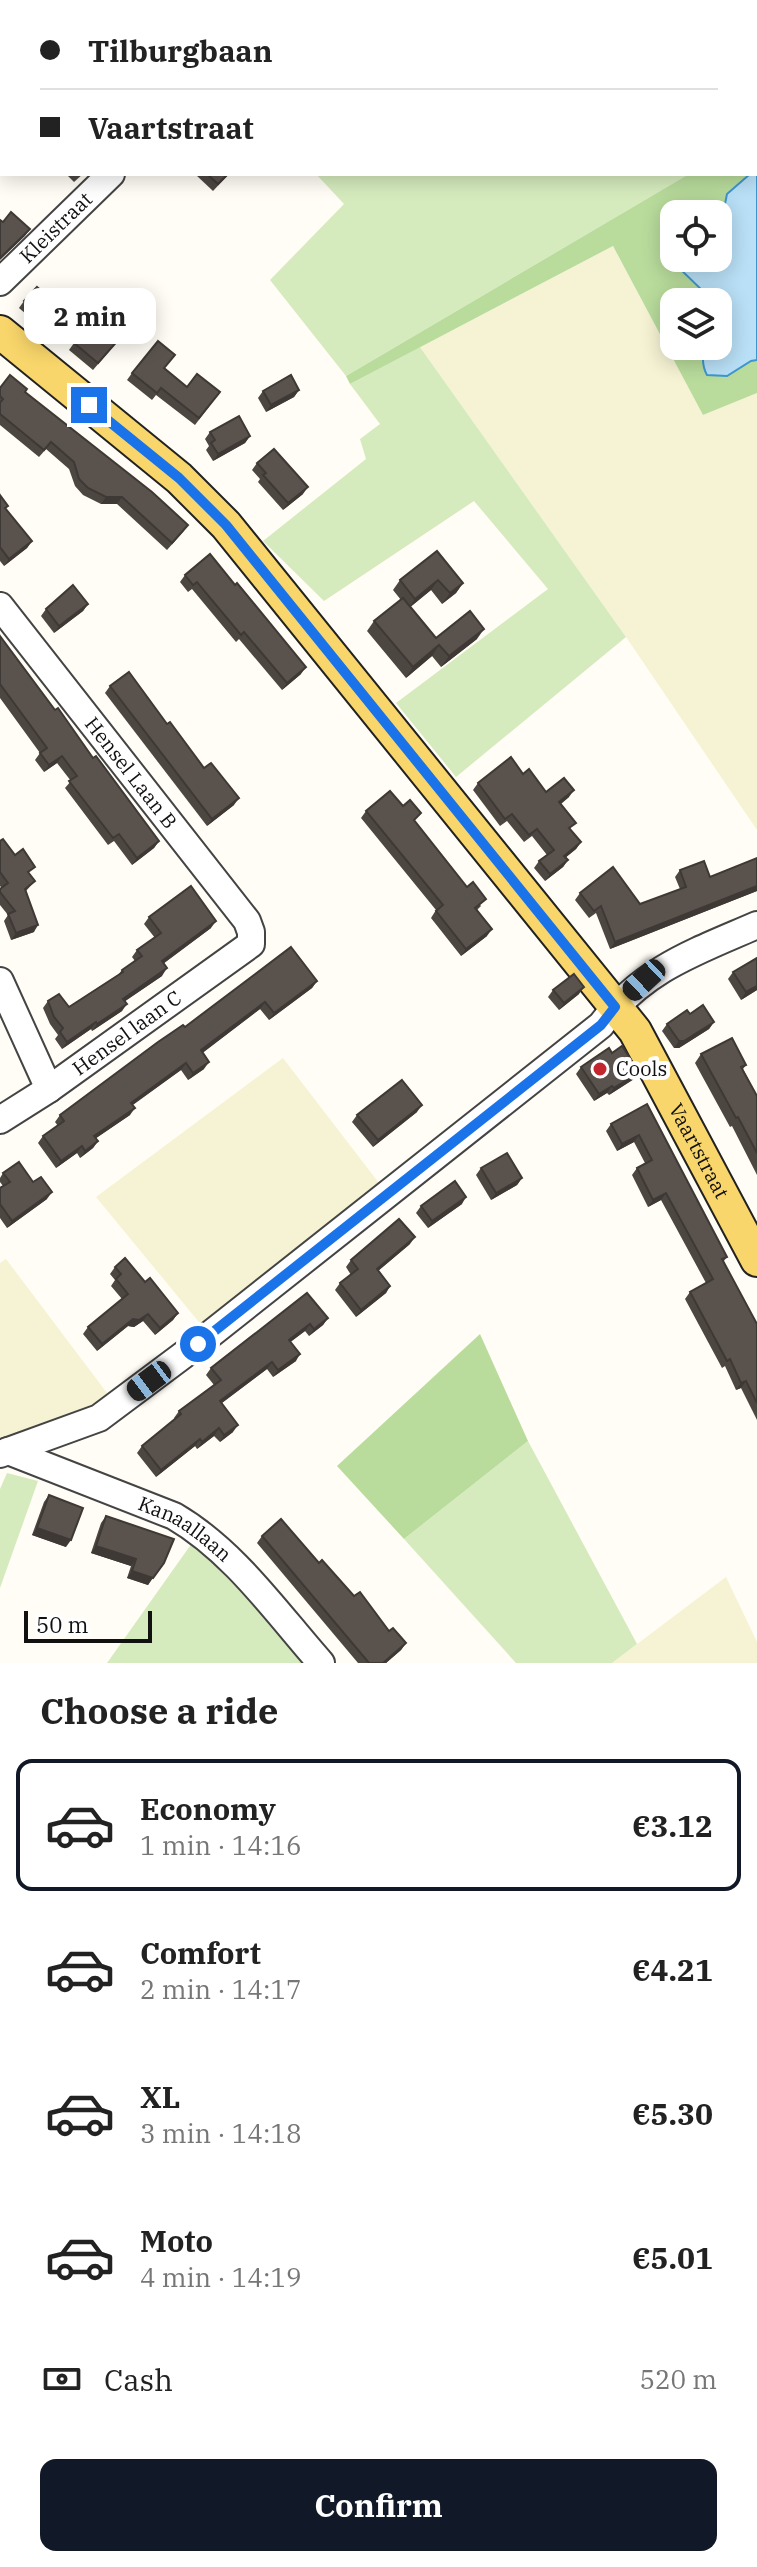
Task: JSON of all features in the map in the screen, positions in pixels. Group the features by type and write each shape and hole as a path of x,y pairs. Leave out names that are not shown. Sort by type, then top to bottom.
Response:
{"main road":[{"name":"Vaartstraat","path":"0,332 179,478 226,525 635,1031 757,1260"}],"street":[{"name":"Kleistraat","path":"0,282 109,176"},
{"name":"Hensel Laan B","path":"0,606 247,921 251,944"},
{"path":"4,1452 99,1418 198,1344 601,1025 644,980 681,958 757,925"},
{"name":"Hensel laan C","path":"0,1120 49,1089 251,944"},
{"path":"0,981 49,1089"},
{"name":"Kanaallaan","path":"4,1452 174,1516 191,1526 230,1559 321,1663"}],"shaded area":[{"path":"613,246 660,334 660,360 674,360 703,415 757,393 757,830 626,637 420,347"},
{"path":"283,1058 382,1187 203,1327 96,1197"},
{"path":"6,1259 110,1397 82,1415 0,1447 0,1263"},
{"path":"726,1577 757,1642 757,1663 612,1663"}],"green space":[{"path":"318,176 686,176 346,376 270,280 344,204"},
{"path":"686,176 757,176 757,393 703,415 674,360 732,360 732,288 660,288 660,334 613,246 350,384 346,376"},
{"path":"420,347 626,637 456,777 396,703 548,589 474,501 324,601 263,541 366,459 360,439 380,424 350,384"},
{"path":"480,1334 528,1441 404,1539 337,1466"},
{"path":"528,1441 637,1644 612,1663 516,1663 404,1539"},
{"path":"7,1473 38,1481 0,1588 0,1489"},
{"path":"192,1543 221,1559 307,1663 107,1663"}],"water":[{"path":"748,176 757,176 757,360 727,376 707,375 703,360 732,360 732,288 700,288 683,272 732,272 732,200 726,200 727,194"}],"building":[{"path":"209,176 226,176 218,184"},
{"path":"11,212 30,229 0,258 0,220 3,222"},
{"path":"37,287 50,298 38,313 24,301"},
{"path":"103,309 128,329 98,363 74,343"},
{"path":"158,341 175,355 164,368 187,387 197,374 220,392 199,418 161,388 157,393 132,373"},
{"path":"10,375 27,389 25,392 152,492 188,525 172,543 122,497 106,497 88,488 79,479 74,462 51,442 44,450 0,414 3,399 0,388"},
{"path":"291,375 299,390 271,405 263,391"},
{"path":"239,416 250,436 218,454 211,443 215,440 210,432"},
{"path":"274,449 308,487 288,503 263,475 266,473 257,463"},
{"path":"0,495 8,506 5,508 32,541 9,559 0,547"},
{"path":"437,551 463,583 450,593 438,580 415,599 400,580"},
{"path":"210,554 306,667 287,683 244,632 241,635 197,582 193,585 185,575"},
{"path":"73,585 88,604 59,626 46,609"},
{"path":"403,598 436,638 470,611 484,629 449,656 439,645 413,667 374,621"},
{"path":"0,636 159,841 137,858 119,834 113,838 69,781 77,776 62,756 49,765 40,753 47,748 0,684"},
{"path":"129,672 204,768 211,763 239,798 212,819 110,686"},
{"path":"511,757 523,774 529,769 546,792 564,778 574,790 559,802 576,823 569,828 581,842 564,856 568,860 550,874 539,861 554,850 537,829 529,835 512,814 505,819 478,783"},
{"path":"390,791 403,806 410,800 421,813 414,820 467,887 473,882 486,899 475,908 492,929 466,949 436,911 443,905 366,811"},
{"path":"3,839 15,855 23,849 35,867 28,872 35,881 25,889 38,925 16,933 8,914 15,911 0,892 8,883 0,872 0,841"},
{"path":"757,858 757,886 615,942 601,906 594,911 580,893 613,867 640,904 686,887 680,870 704,861 710,877"},
{"path":"191,886 216,921 162,961 167,968 123,999 127,1004 67,1042 48,1001 59,994 69,1007 123,972 142,956 137,950 161,933 149,917"},
{"path":"291,947 317,981 274,1013 265,1002 201,1050 209,1062 193,1073 186,1063 131,1103 135,1108 94,1136 98,1141 85,1151 82,1146 61,1161 43,1136 64,1121 60,1115"},
{"path":"757,958 757,986 746,992 733,972"},
{"path":"574,974 584,987 564,1003 553,990"},
{"path":"703,1005 714,1022 679,1041 667,1024 687,1010 690,1014"},
{"path":"732,1038 746,1065 741,1067 757,1096 757,1153 701,1054"},
{"path":"622,1046 639,1072 599,1094 581,1067 609,1048 612,1053"},
{"path":"402,1080 422,1105 378,1140 357,1115"},
{"path":"647,1104 727,1257 722,1259 757,1324 757,1403 746,1381 741,1383 730,1359 727,1361 690,1292 713,1279 666,1193 653,1200 637,1168 652,1160 639,1135 622,1144 611,1124"},
{"path":"507,1153 522,1178 496,1193 481,1168"},
{"path":"19,1162 33,1182 41,1177 52,1192 12,1221 0,1204 0,1188 10,1182 3,1173"},
{"path":"455,1181 466,1197 432,1221 421,1206"},
{"path":"399,1219 415,1237 377,1269 390,1286 361,1310 340,1283 358,1269 351,1260"},
{"path":"125,1258 145,1282 150,1278 178,1313 160,1328 148,1314 139,1320 133,1319 102,1344 88,1327 128,1294 116,1279 121,1274 115,1267"},
{"path":"307,1293 328,1318 314,1329 310,1324 289,1340 300,1354 278,1370 272,1362 220,1401 238,1425 224,1435 219,1428 202,1442 200,1439 161,1470 142,1446 181,1414 179,1411 221,1380 211,1368"},
{"path":"49,1495 83,1508 71,1540 37,1528"},
{"path":"106,1516 174,1539 164,1563 153,1578 132,1571 136,1559 96,1546"},
{"path":"281,1519 319,1563 322,1560 354,1596 360,1592 389,1631 393,1628 406,1643 383,1663 369,1663 262,1536"}],"place":[{"name":"Cools","path":"600,1069"}],"route":[{"path":"89,405 179,478 226,525 615,1007 601,1025 198,1344"}]}
